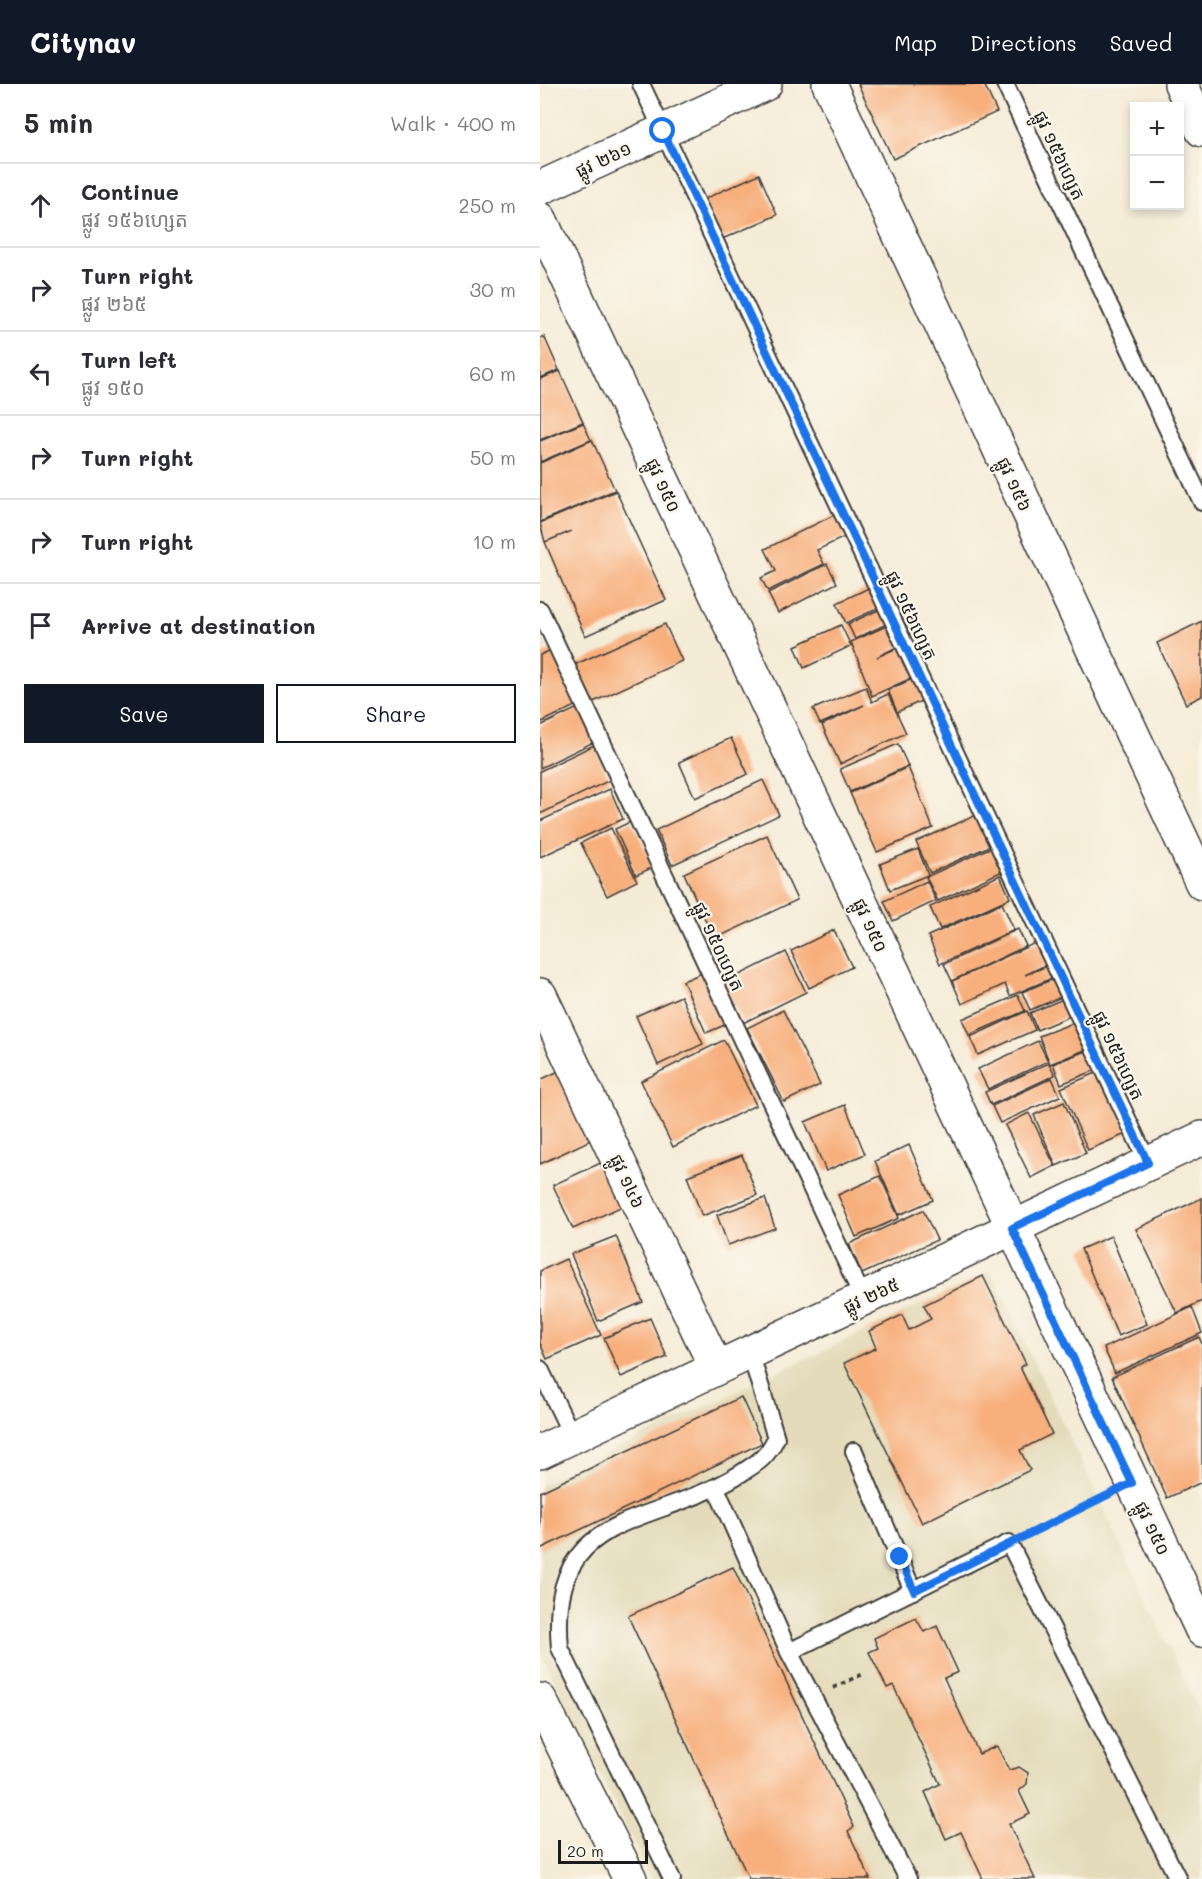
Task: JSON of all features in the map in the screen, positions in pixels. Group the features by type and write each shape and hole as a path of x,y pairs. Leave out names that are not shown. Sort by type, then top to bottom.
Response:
{"street":[{"name":"ផ្លូវ ២៦១","path":"540,188 765,84"},
{"name":"ផ្លូវ ១៥៦","path":"829,84 1202,883"},
{"path":"1181,84 1202,130"},
{"name":"ផ្លូវ ១៥០","path":"540,219 1202,1630"},
{"name":"ផ្លូវ ១៤៦","path":"540,995 716,1368"},
{"name":"ផ្លូវ ២៦៥","path":"540,1452 1202,1138"},
{"path":"540,1700 630,1879"}],"lane":[{"name":"ផ្លូវ ១៥៦ហ្សេត","path":"641,84 1148,1163"},
{"name":"ផ្លូវ ១៥៦ហ្សេត","path":"1005,84 1202,502"},
{"name":"ផ្លូវ ១៥០ហ្សេត","path":"540,610 863,1298"},
{"path":"672,1879 560,1648 558,1623 565,1578 580,1551 632,1517 716,1488 768,1456 776,1438 750,1352"},
{"path":"540,1369 572,1436"},
{"path":"854,1451 914,1591"},
{"path":"716,1488 789,1652 908,1879"},
{"path":"789,1652 1009,1543 1178,1879"}],"path":[{"path":"1009,1543 1132,1483"},
{"path":"812,1698 865,1673"}],"shaded area":[{"path":"991,1271 1202,1717 1202,1879 651,1879 540,1651 540,1485"}],"building":[{"path":"858,84 984,84 997,112 893,159"},
{"path":"759,174 777,215 720,240 702,200"},
{"path":"544,336 559,370 540,378 540,338"},
{"path":"560,371 583,422 540,440 540,379"},
{"path":"583,423 591,440 540,462 540,441"},
{"path":"592,440 615,490 540,522 540,463"},
{"path":"616,491 666,600 585,636 545,542 540,523"},
{"path":"840,512 851,534 817,550 824,564 768,591 761,578 776,571 765,549"},
{"path":"827,564 837,583 778,613 768,593"},
{"path":"875,585 885,605 846,623 837,603"},
{"path":"885,607 893,621 855,639 848,624"},
{"path":"1202,621 1202,696 1186,704 1157,643"},
{"path":"893,623 903,644 877,657 904,645 918,675 872,696 851,642"},
{"path":"665,624 682,661 591,703 574,665"},
{"path":"841,625 851,646 804,668 795,646"},
{"path":"553,649 579,704 540,723 540,655"},
{"path":"919,676 928,698 897,712 888,690"},
{"path":"866,687 872,702 888,694 906,733 840,764 822,725 864,705 820,724 813,709"},
{"path":"582,706 598,740 540,768 540,726"},
{"path":"731,738 748,774 695,798 679,762"},
{"path":"898,744 908,766 850,792 840,769"},
{"path":"594,745 610,780 540,814 540,771"},
{"path":"908,767 933,828 877,852 850,793"},
{"path":"763,780 779,815 672,865 656,830"},
{"path":"610,789 623,819 540,857 540,821"},
{"path":"983,812 996,843 930,873 916,842"},
{"path":"632,821 654,867 636,875 615,829"},
{"path":"611,828 637,881 607,896 581,843"},
{"path":"767,835 797,900 714,939 684,873"},
{"path":"996,845 1007,869 938,901 926,877"},
{"path":"918,849 928,875 890,890 880,864"},
{"path":"1000,875 1010,898 940,929 930,907"},
{"path":"927,881 936,901 893,921 884,901"},
{"path":"1002,903 1014,930 940,964 928,936"},
{"path":"1018,929 1026,946 952,981 944,964"},
{"path":"834,930 852,967 809,988 791,951"},
{"path":"1042,940 1052,962 1025,975 1052,964 1057,976 1010,996 1005,984 962,1004 952,981"},
{"path":"786,952 806,992 743,1023 723,983"},
{"path":"707,971 729,1023 706,1033 683,981"},
{"path":"1058,977 1066,995 1030,1010 1022,992"},
{"path":"1018,995 1025,1011 969,1035 962,1019"},
{"path":"681,996 703,1044 658,1065 636,1016"},
{"path":"1068,997 1075,1014 1037,1030 1030,1013"},
{"path":"783,1010 820,1085 784,1102 747,1028"},
{"path":"1027,1011 1035,1030 978,1055 970,1037"},
{"path":"1073,1023 1078,1034 1083,1032 1090,1048 1050,1064 1039,1036"},
{"path":"724,1040 756,1105 673,1147 641,1081"},
{"path":"1038,1041 1048,1061 988,1089 978,1069"},
{"path":"1088,1050 1096,1070 1061,1084 1053,1064"},
{"path":"1049,1063 1055,1075 991,1105 985,1092"},
{"path":"563,1069 595,1138 540,1164 540,1080"},
{"path":"1101,1071 1128,1133 1088,1150 1061,1088"},
{"path":"1052,1078 1060,1096 1000,1123 992,1106"},
{"path":"1064,1102 1086,1153 1056,1166 1034,1115"},
{"path":"845,1105 865,1154 826,1171 805,1122"},
{"path":"1029,1113 1055,1166 1031,1178 1005,1125"},
{"path":"909,1145 933,1200 899,1215 875,1161"},
{"path":"742,1155 757,1195 702,1216 687,1176"},
{"path":"607,1160 627,1204 573,1229 553,1185"},
{"path":"880,1176 899,1218 856,1237 838,1195"},
{"path":"765,1198 775,1228 728,1245 717,1215"},
{"path":"1202,1198 1202,1301 1177,1313 1136,1229"},
{"path":"923,1210 937,1240 862,1274 849,1244"},
{"path":"616,1236 643,1302 598,1321 571,1254"},
{"path":"1111,1236 1147,1324 1118,1336 1081,1249"},
{"path":"566,1259 601,1335 547,1359 540,1343 540,1271"},
{"path":"983,1276 1026,1364 1020,1367 1052,1434 1020,1450 1030,1470 922,1523 844,1363 876,1348 869,1331 902,1315 909,1330 931,1319 924,1305"},
{"path":"1192,1307 1202,1333 1115,1373 1104,1348"},
{"path":"650,1318 667,1357 621,1377 604,1338"},
{"path":"1199,1337 1202,1344 1202,1482 1167,1498 1112,1377"},
{"path":"741,1397 762,1443 540,1549 540,1492"},
{"path":"733,1567 854,1827 848,1831 870,1879 749,1879 628,1616"},
{"path":"916,1618 924,1632 937,1626 958,1672 944,1678 979,1754 997,1746 1009,1770 1019,1767 1028,1773 1027,1784 1019,1791 1030,1814 1009,1824 1035,1879 983,1879 961,1832 946,1839 925,1792 940,1784 893,1685 887,1688 869,1652 878,1648 874,1638"}],"route":[{"path":"663,131 1148,1163 1012,1228 1132,1483 914,1591 900,1557"}]}
